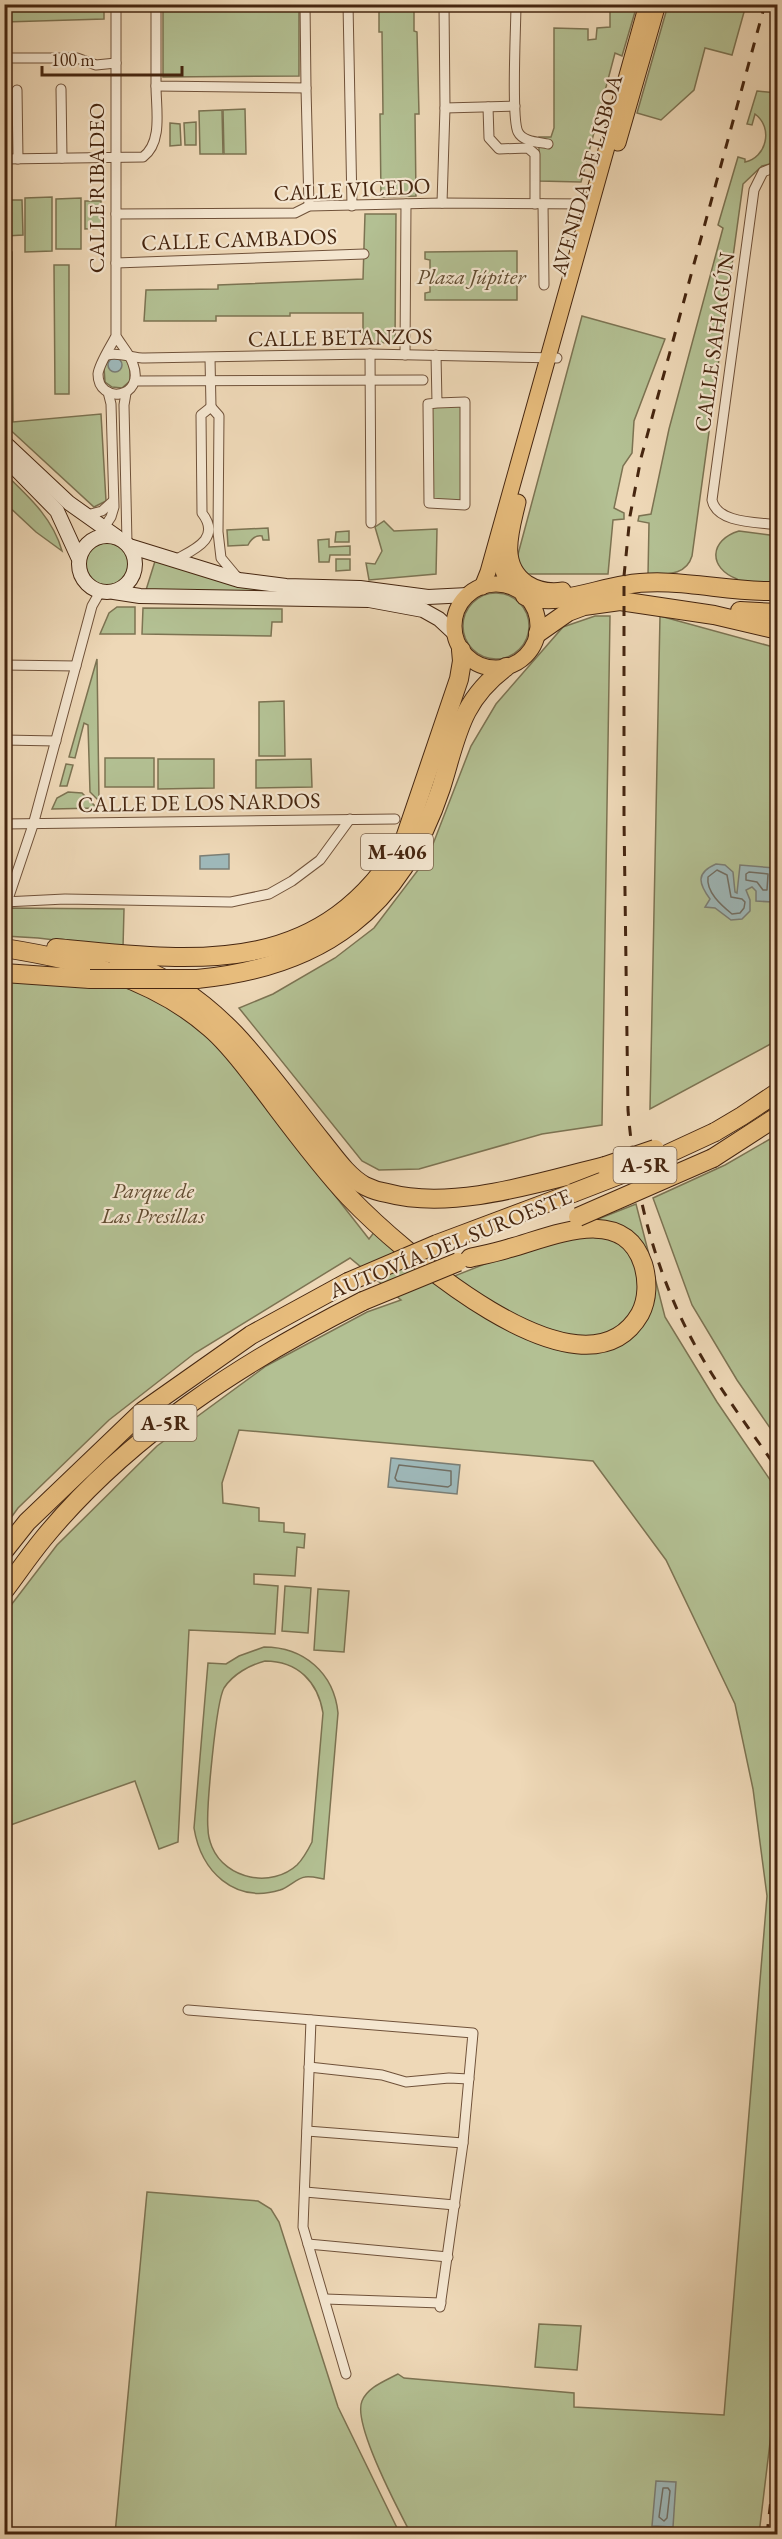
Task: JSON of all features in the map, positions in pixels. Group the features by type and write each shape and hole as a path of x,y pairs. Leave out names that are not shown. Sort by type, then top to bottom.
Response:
{"highway":[{"path":"525,596 557,600 652,582 777,591"},
{"path":"617,587 777,604"},
{"path":"538,633 552,621 584,606 620,601 714,615 777,630"},
{"path":"646,604 777,613"},
{"name":"M-406","path":"4,942 196,958 234,956 284,944 305,935 347,909 374,882 391,861 405,838 459,679 462,661 458,642"},
{"name":"M-406","path":"4,973 90,979 225,977 255,970 294,956 340,933 360,919 381,899 400,875 419,844 440,789 458,730 470,705 487,681 506,667"},
{"path":"4,948 59,957 104,969 147,986 189,1012 210,1028 232,1050 348,1196 391,1238 465,1296 541,1337 578,1346 602,1343 618,1337 630,1327 645,1301 646,1280 641,1258 630,1243 617,1233 597,1228 567,1230 464,1260"},
{"path":"92,951 147,968 181,987 206,1007 236,1036 342,1166 364,1186 388,1194 424,1198 482,1196 605,1166 681,1140 715,1132"},
{"name":"AUTOVÍA DEL SUROESTE","path":"4,1551 27,1522 143,1411 251,1335 348,1282 437,1244 635,1169 715,1132 777,1092"},
{"name":"AUTOVÍA DEL SUROESTE","path":"4,1591 44,1539 93,1486 149,1435 208,1391 261,1356 363,1301 578,1217 719,1155 777,1116"},
{"path":"719,1155 746,1146 777,1126"}],"main road":[{"name":"AVENIDA DE LISBOA","path":"508,585 503,576 502,559 518,502 590,204 646,4"},
{"name":"AVENIDA DE LISBOA","path":"475,591 553,357 658,4"},
{"path":"518,502 511,534 510,558 511,566 525,581 548,591 599,582 617,587"},
{"path":"492,584 508,585 525,596 536,612 538,633 528,654 514,665 485,667 468,657 458,642 458,609 475,591 492,584"}],"street":[{"name":"CALLE RIBADEO","path":"107,355 116,336 116,4"},
{"path":"4,159 143,157 151,151 156,141 156,4"},
{"path":"305,4 309,207"},
{"path":"348,4 352,206"},
{"path":"442,203 445,108 444,4"},
{"path":"516,4 515,106 518,132 524,139 548,144"},
{"path":"4,58 77,58 96,65 116,63"},
{"path":"156,86 306,88"},
{"path":"61,89 62,158"},
{"path":"16,90 18,159"},
{"path":"488,106 489,138 499,148 528,148 535,154 544,285"},
{"path":"445,108 515,106"},
{"name":"CALLE SAHAGÚN","path":"777,166 763,172 754,190 712,500 716,509 738,519 777,525"},
{"name":"CALLE VICEDO","path":"116,214 296,213 309,207 442,203 590,204"},
{"path":"405,355 406,204"},
{"name":"CALLE CAMBADOS","path":"116,263 364,254"},
{"path":"116,336 135,370 135,381 126,393 123,405 124,542 135,557 134,574 124,587 107,592 92,606 33,825 6,902 65,899 231,902 269,894 320,860 350,819"},
{"path":"78,557 100,533 114,507 111,404 108,392 100,383 98,376 102,361 107,355 116,354 130,358"},
{"path":"370,354 371,523"},
{"name":"CALLE BETANZOS","path":"130,358 370,354 553,357"},
{"path":"436,355 437,404"},
{"path":"210,357 211,406 219,416 218,532 221,558 228,569 240,580"},
{"name":"CALLE BETANZOS","path":"135,381 423,380"},
{"path":"108,392 117,395 126,393"},
{"path":"465,402 465,505 429,503 428,404 437,404 465,402"},
{"path":"211,406 201,415 202,513 208,520 214,521 219,516"},
{"path":"4,442 69,502 87,515 100,533 175,560 240,580 286,586 360,588 428,597 475,591"},
{"path":"4,457 57,511 78,557 83,578 90,587 107,592 140,596 369,600 423,610 439,619 458,642"},
{"path":"87,515 102,511 113,501"},
{"path":"175,560 198,548 204,542 208,520"},
{"path":"4,665 76,666"},
{"path":"4,740 56,741"},
{"name":"CALLE DE LOS NARDOS","path":"4,824 395,819"},
{"path":"188,2010 473,2033 463,2143 440,2305 325,2299"},
{"path":"311,2020 303,2227 346,2374"},
{"path":"309,2067 382,2075 406,2082 449,2078 469,2079"},
{"path":"307,2131 463,2143"},
{"path":"305,2192 455,2205"},
{"path":"308,2244 448,2257"}],"green space":[{"path":"4,5 104,5 104,19 5,22"},
{"path":"163,5 299,5 299,76 163,77"},
{"path":"379,5 414,5 419,114 415,114 416,196 381,197 380,114 383,114 382,32 379,32"},
{"path":"610,5 637,5 622,56 615,53 581,182 539,181 539,137 551,137 554,128 554,28 588,29 588,40 596,39 597,28 610,27"},
{"path":"668,5 746,5 732,55 705,48 694,90 661,120 637,113"},
{"path":"757,91 777,93 777,162 762,166 743,184 692,556 689,563 680,571 648,575 649,523 638,521 639,516 651,514 669,429 723,228 718,225 738,157 745,159 745,162 752,159 758,155 765,142 764,127 755,114 752,125 747,124"},
{"path":"245,109 246,154 224,154 223,110"},
{"path":"222,110 223,154 200,154 199,111"},
{"path":"196,122 196,145 185,145 184,123"},
{"path":"170,123 180,124 181,145 170,146"},
{"path":"52,197 52,251 25,252 25,198"},
{"path":"81,198 81,249 56,249 56,199"},
{"path":"6,200 22,200 23,235 6,236"},
{"path":"85,201 101,201 102,228 85,229"},
{"path":"365,214 396,214 395,343 363,342 363,313 290,313 290,316 216,316 216,321 144,321 146,290 218,289 218,285 363,279"},
{"name":"Plaza Júpiter","path":"517,251 517,300 425,300 425,293 430,292 430,260 425,259 425,252"},
{"path":"5,252 12,252 13,422 101,414 106,501 94,507 5,425"},
{"path":"54,265 69,265 69,394 55,394"},
{"path":"582,316 665,339 634,421 632,453 623,466 614,508 624,513 624,519 613,520 608,574 528,574 522,570 517,558"},
{"path":"110,358 126,359 130,368 130,381 122,388 112,387 105,382 104,367"},
{"path":"466,402 465,505 429,504 427,404"},
{"path":"4,473 31,499 46,518 53,528 62,551 36,532 5,503"},
{"path":"384,521 394,531 437,529 436,574 369,580 366,563 375,564 382,551 375,527"},
{"path":"268,528 269,540 263,540 262,536 258,536 248,545 228,546 227,530"},
{"path":"349,531 349,542 335,542 336,532"},
{"path":"739,531 777,536 777,587 737,585 737,579 721,568 716,554 718,547 729,535"},
{"path":"329,539 329,547 350,546 350,555 330,555 329,562 319,562 318,540"},
{"path":"107,543 122,549 128,564 122,579 107,585 92,579 86,564 92,549"},
{"path":"156,558 282,592 146,590"},
{"path":"336,559 350,559 350,570 336,571"},
{"path":"490,593 502,593 514,598 524,608 529,626 527,639 514,654 502,659 490,659 478,654 468,644 463,632 463,620 468,608 478,598"},
{"path":"117,607 135,607 135,634 100,634 109,613"},
{"path":"143,608 282,609 282,622 272,622 271,636 142,634"},
{"path":"595,616 610,616 602,1125 542,1134 419,1169 379,1170 362,1161 239,1008 273,994 335,958 374,928 428,857 471,746 496,704 563,627"},
{"path":"660,616 777,648 778,1040 650,1109"},
{"path":"97,659 99,801 90,792 88,725 84,723 75,758 69,757"},
{"path":"284,701 285,756 259,756 259,702"},
{"path":"105,758 154,758 154,787 105,787"},
{"path":"158,759 214,759 214,788 158,789"},
{"path":"311,759 312,787 256,788 256,760"},
{"path":"66,764 73,765 67,786 60,786"},
{"path":"68,792 82,793 97,808 52,809 57,798"},
{"path":"5,908 124,909 123,948 5,936"},
{"name":"Parque de Las Presillas","path":"5,980 138,988 198,1024 259,1094 369,1239 375,1231 442,1281 636,1204 665,1317 717,1402 777,1490 778,2376 759,2534 411,2534 378,2467 364,2428 361,2412 362,2401 368,2392 398,2374 404,2378 574,2393 574,2407 724,2415 767,1896 753,1789 735,1704 666,1560 593,1461 239,1430 222,1483 223,1503 259,1508 259,1521 284,1523 284,1532 305,1534 304,1548 297,1547 295,1576 254,1574 254,1584 278,1586 275,1634 189,1630 178,1842 159,1849 135,1781 5,1827 5,1613 57,1545 157,1446 266,1366 367,1312 401,1300 350,1258 195,1353 109,1420 18,1508 5,1526"},
{"path":"777,1135 777,1438 737,1380 692,1305 653,1198 725,1165"},
{"path":"285,1586 311,1588 308,1633 282,1631"},
{"path":"318,1589 349,1591 344,1652 314,1650"},
{"path":"264,1647 278,1648 304,1657 323,1675 335,1699 338,1713 324,1879 305,1877 280,1890 263,1893 248,1892 234,1888 222,1880 204,1858 198,1844 194,1828 208,1663 226,1664 239,1656","holes":["265,1661 277,1662 297,1669 304,1675 316,1692 323,1713 312,1842 297,1865 287,1872 275,1877 250,1877 228,1867 219,1858 209,1838 212,1757 224,1688 237,1674 254,1665"]},
{"path":"147,2192 258,2201 271,2209 279,2222 338,2407 400,2534 115,2534"},
{"path":"539,2324 581,2326 577,2370 535,2367"}],"water":[{"path":"115,358 120,360 122,365 120,370 115,372 110,370 108,365 110,360"},
{"path":"229,854 229,869 200,869 200,856"},
{"path":"716,864 725,865 733,872 737,893 740,865 775,868 772,902 756,901 756,891 752,887 746,890 750,900 750,911 742,919 731,920 715,908 705,907 710,899 703,888 702,875 709,867"},
{"path":"391,1458 460,1465 457,1494 388,1487"},
{"path":"656,2481 676,2482 673,2527 652,2526"}],"railway":[{"path":"765,4 641,458 630,516 624,576 624,818 628,1110 636,1176 643,1208 662,1271 688,1332 721,1389 778,1470"},
{"path":"767,2534 778,2439"}]}
